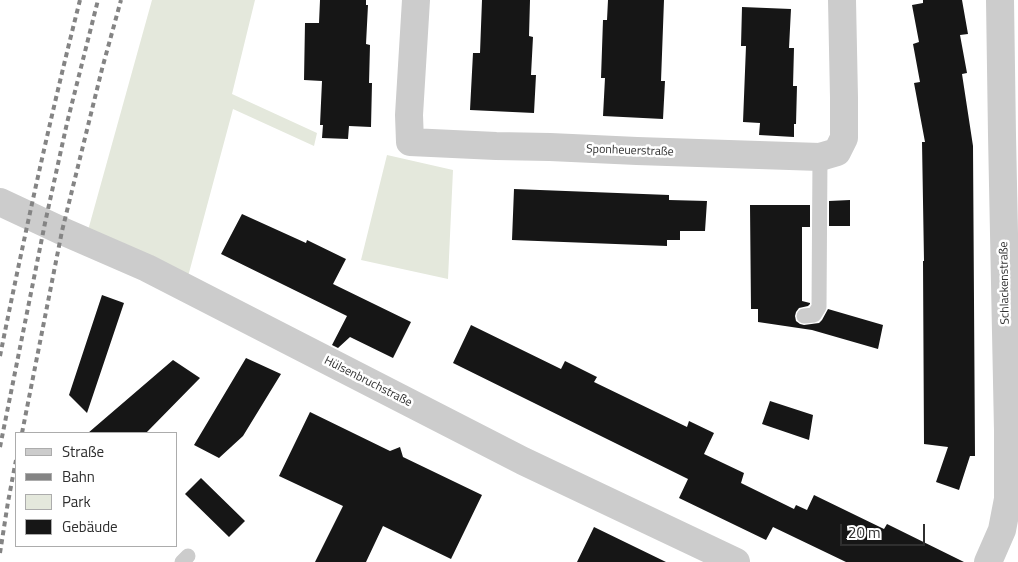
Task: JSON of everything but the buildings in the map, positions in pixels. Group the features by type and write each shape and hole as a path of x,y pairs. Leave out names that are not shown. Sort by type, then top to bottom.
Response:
{"street":[{"name":"Sponheuerstraße","path":"416,0 409,115 410,142 820,157"},
{"path":"820,157 837,152 844,138 842,0"},
{"name":"Schlackenstraße","path":"988,562 1002,530 1008,499 1000,0"},
{"name":"Hülsenbruchstraße","path":"0,202 147,268 523,461 736,562"}],"lane":[{"path":"804,316 814,316 818,307 820,157"}],"green space":[{"path":"152,0 255,0 232,94 317,133 314,146 233,109 186,284 87,234"},
{"path":"387,155 453,170 448,279 361,260"}],"railway":[{"path":"0,356 18,267 80,0"},
{"path":"0,447 45,223 67,123 98,0"},
{"path":"22,432 62,231 121,0"},
{"path":"0,553 15,465"}]}
